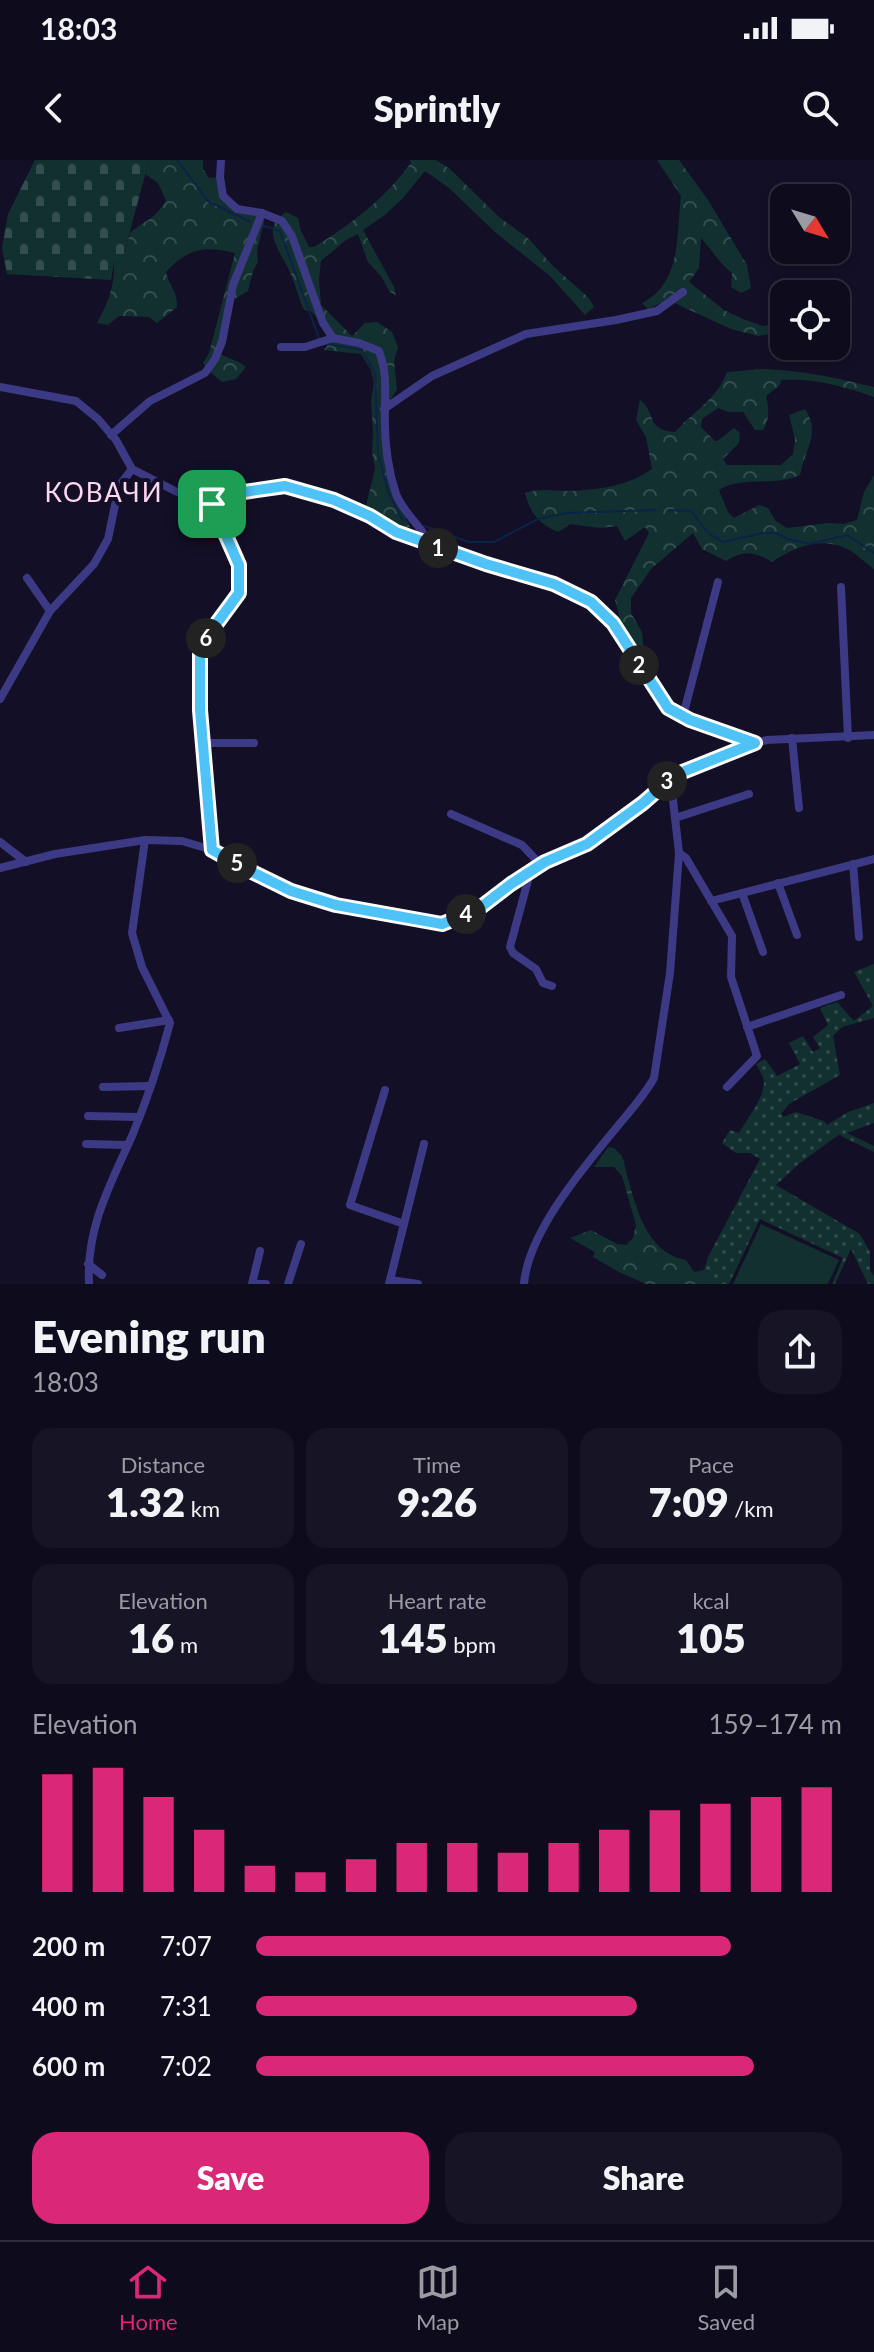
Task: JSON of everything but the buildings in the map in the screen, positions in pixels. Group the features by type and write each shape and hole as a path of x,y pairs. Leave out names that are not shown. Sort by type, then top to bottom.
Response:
{"street":[{"path":"221,160 223,196 237,209 262,213 282,221 292,236 323,323 333,338"},
{"path":"111,435 150,401 205,373 215,359 222,342 233,285 262,213"},
{"path":"384,409 432,376 526,334 657,311 683,292"},
{"path":"281,347 305,347 333,338 379,351 386,371 384,409 389,462 397,497 431,546"},
{"path":"0,387 76,401 98,419 132,469 175,491 212,504 244,492 285,486 334,500 431,546 554,584 591,602 613,623 668,708 755,743"},
{"path":"0,699 50,611 94,564 108,539 119,486 132,469"},
{"path":"212,504 239,565 239,593 200,646 200,710 212,850"},
{"path":"27,578 50,611"},
{"path":"683,716 718,582"},
{"path":"841,587 848,738"},
{"path":"0,868 55,854 145,840 182,841 212,850 291,891 336,905 442,924 477,910 541,865 587,844 675,775 755,743 792,738 874,735"},
{"path":"792,738 799,808"},
{"path":"203,743 254,743"},
{"path":"524,1284 531,1253 551,1214 654,1078 670,973 679,853 673,800 675,775"},
{"path":"675,818 749,794"},
{"path":"451,814 522,845 541,865"},
{"path":"89,1284 88,1264 99,1209 139,1117 170,1023 142,967 132,933 145,840"},
{"path":"0,842 26,862"},
{"path":"679,853 686,858 732,936 731,977 757,1056 727,1087"},
{"path":"711,901 874,859"},
{"path":"853,864 859,937"},
{"path":"530,872 510,947 513,953 536,969 543,983 552,986"},
{"path":"778,883 797,935"},
{"path":"742,893 763,952"},
{"path":"747,1027 841,995"},
{"path":"119,1028 169,1020"},
{"path":"103,1087 150,1086"},
{"path":"385,1090 350,1205 404,1224"},
{"path":"88,1116 139,1117"},
{"path":"86,1144 127,1145"},
{"path":"418,1284 390,1282 424,1144"},
{"path":"288,1284 301,1244"},
{"path":"260,1251 253,1284 266,1284"},
{"path":"88,1264 102,1275"}],"green space":[{"path":"35,160 149,160 122,261 114,263 111,280 7,274 2,248 8,214"},
{"path":"149,160 203,160 203,169 209,178 220,177 225,195 232,205 262,213 264,222 257,250 258,262 248,291 230,302 218,352 246,367 236,379 222,382 203,363 209,353 235,253 205,249 173,264 166,272 177,307 157,323 149,317 119,316 108,325 97,323 110,294 114,263 122,261 130,233 153,217 166,201 158,183 145,174"},
{"path":"410,160 436,160 450,169 498,216 529,239 554,267 589,298 594,307 585,315 550,276 495,232 449,188 425,171 403,198 363,230 396,295 390,292 368,262 358,234 321,261 321,305 352,336 365,323 377,322 392,332 398,347 394,361 397,390 384,409 397,497 410,527 396,532 364,514 375,469 371,401 374,383 371,370 361,354 324,350 333,338 312,312 304,310 273,232 278,218 286,212 298,218 309,247 314,247 355,220 379,199 401,176"},
{"path":"657,160 679,160 708,200 747,265 751,288 741,293 731,287 732,273 701,238 699,268 689,282 724,310 763,326 770,325 770,334 758,336 731,329 668,300 648,309 642,303 655,294 671,271 681,196"},
{"path":"762,369 805,373 874,387 874,397 816,381 781,380 780,385 766,396 768,413 763,430 755,430 743,412 718,408 702,419 701,427 716,442 734,428 740,433 739,443 723,459 727,465 781,465 793,454 795,439 789,415 805,409 810,418 812,434 800,475 738,483 719,490 728,512 734,518 759,505 768,508 776,521 787,528 844,524 857,520 864,492 874,475 874,569 847,549 823,543 797,548 772,562 749,553 726,561 702,549 693,533 651,569 631,598 631,613 642,632 644,652 627,646 615,600 649,533 645,527 625,541 617,526 600,528 570,524 558,532 536,517 525,493 601,488 643,475 652,469 646,437 636,420 640,400 659,428 675,432 712,397 727,372"},
{"path":"874,964 874,1018 842,1027 833,1036 840,1075 789,1104 781,1114 783,1117 796,1112 824,1121 827,1125 848,1112 874,1103 874,1123 847,1133 874,1146 874,1152 840,1134 776,1185 860,1234 870,1252 874,1284 868,1284 851,1249 835,1284 832,1284 843,1258 760,1219 729,1284 709,1284 712,1275 704,1270 708,1257 760,1159 750,1153 736,1153 722,1143 730,1130 739,1133 761,1096 764,1080 756,1064 765,1059 777,1076 800,1064 789,1043 803,1036 813,1052 820,1048 813,1037 828,1025 820,1008 837,1002 854,1021 873,1006 854,972"},
{"path":"608,1147 614,1148 622,1156 635,1203 649,1233 671,1255 686,1260 694,1272 704,1270 713,1275 709,1284 646,1284 593,1257 595,1252 570,1238 591,1230 617,1244 626,1245 633,1238 636,1225 622,1176 614,1167 594,1167"},
{"path":"761,1224 839,1260 828,1284 733,1284"}],"waterway":[{"path":"177,160 208,201 250,222"},
{"path":"264,226 280,231 319,338"},
{"path":"327,344 362,350 375,373 378,453 388,492 402,519 410,522"},
{"path":"424,526 469,542 494,542 538,519 567,513 655,510"},
{"path":"669,510 691,511 708,533 723,542 776,533 810,544 847,535 874,553"}],"district":[{"name":"КОВАЧИ","path":"104,492"}],"route":[{"path":"285,486 334,500 431,546 554,584 591,602 613,623 668,708 690,720 755,743 675,775 587,844 545,862 477,910 442,924 336,905 291,891 212,850 200,710 200,646 239,593 239,565 212,504 244,492 285,486"}]}
